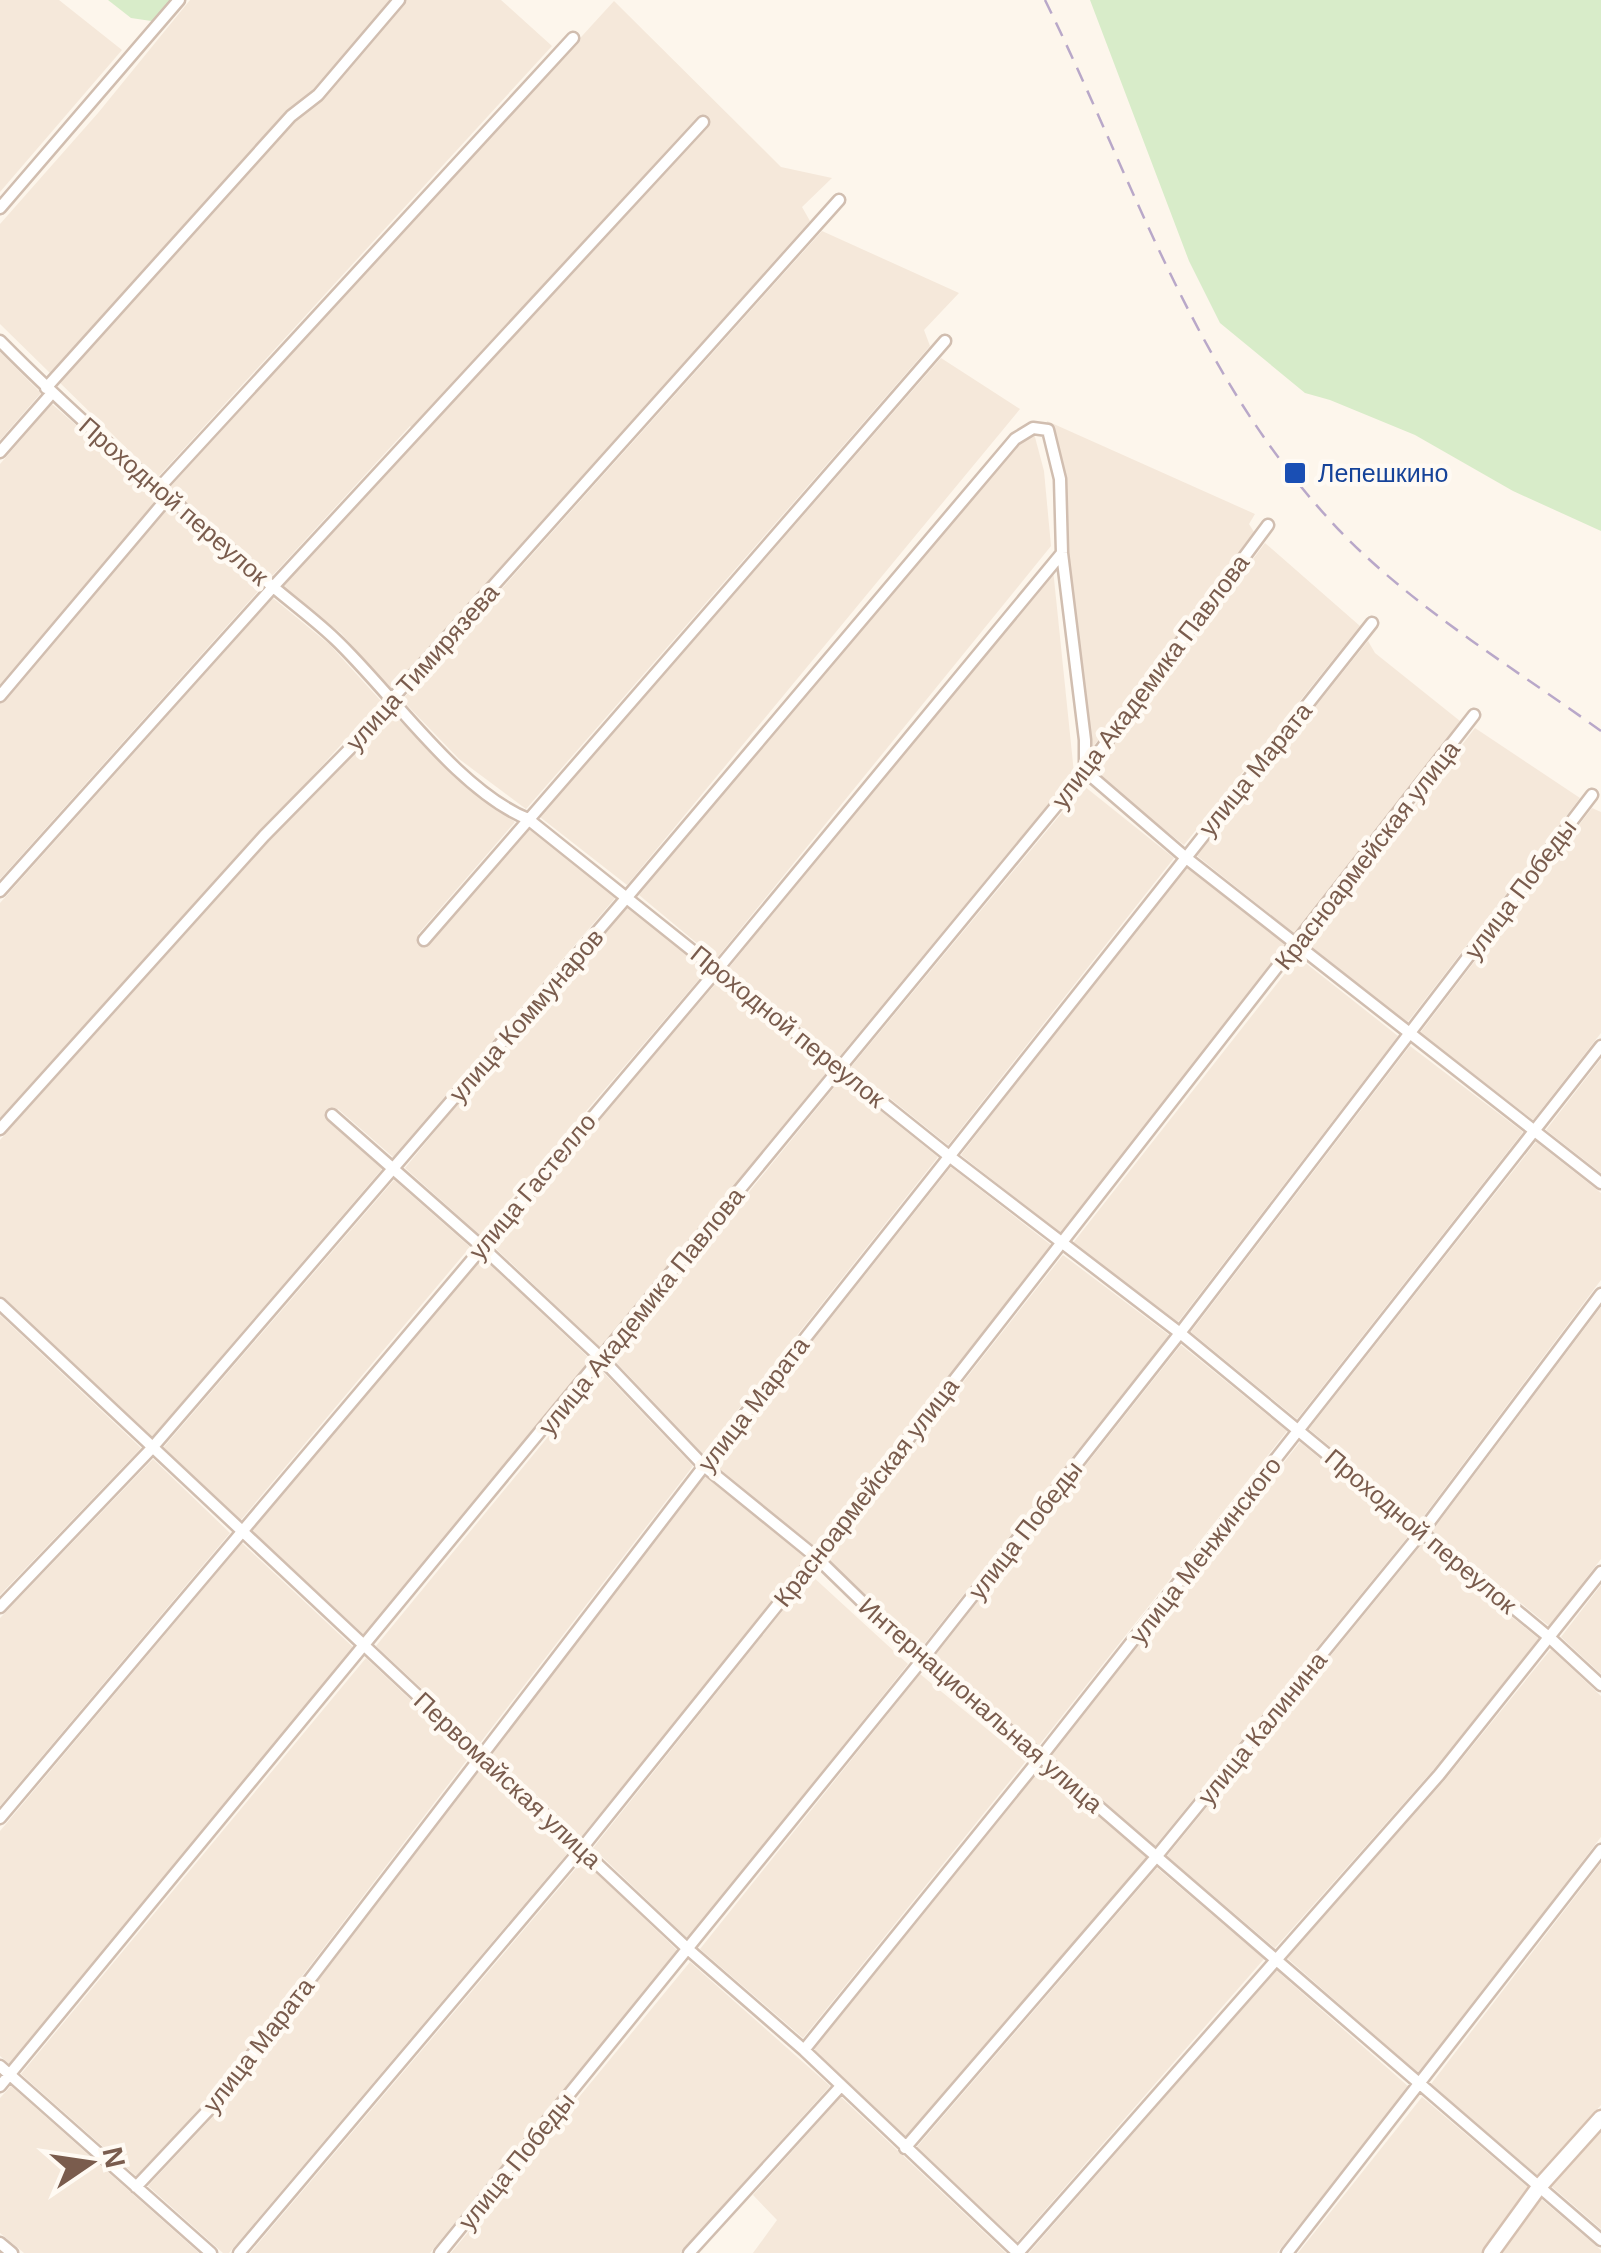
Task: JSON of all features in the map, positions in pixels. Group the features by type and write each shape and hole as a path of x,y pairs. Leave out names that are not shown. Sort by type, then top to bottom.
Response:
{"main road":[{"path":"1491,2253 1539,2187 1601,2118"}],"street":[{"path":"0,208 179,0"},
{"path":"0,452 49,390 290,116 318,95 399,0"},
{"path":"158,489 574,38"},
{"path":"0,891 273,587 702,122"},
{"name":"улица Тимирязева","path":"0,1128 264,836 380,718 391,700 839,200"},
{"name":"Проходной переулок","path":"0,341 158,489 335,639 454,764 508,810 528,818 950,1156 1180,1333 1550,1638 1601,1685"},
{"path":"424,940 946,341"},
{"name":"улица Коммунаров","path":"0,1607 152,1448 1015,439 1033,428 1048,430 1060,479 1062,553"},
{"path":"0,696 169,496"},
{"name":"улица Академика Павлова","path":"0,2086 1085,771 1268,525"},
{"path":"1062,553 1085,740 1085,771 1297,946 1601,1183"},
{"name":"улица Гастелло","path":"0,1818 717,970 1062,553"},
{"name":"улица Марата","path":"136,2187 215,2103 704,1466 1372,623"},
{"name":"Красноармейская улица","path":"239,2253 582,1848 816,1557 1474,716"},
{"name":"улица Победы","path":"440,2253 922,1660 1180,1333 1592,795"},
{"name":"улица Менжинского","path":"804,2050 1041,1757 1601,1046"},
{"name":"Интернациональная улица","path":"332,1114 602,1359 704,1466 816,1557 922,1660 1041,1757 1601,2240"},
{"name":"улица Калинина","path":"905,2148 1156,1857 1421,1532 1601,1294"},
{"name":"Первомайская улица","path":"0,1304 1018,2253"},
{"path":"1018,2253 1440,1775 1601,1572"},
{"path":"1288,2253 1601,1850"},
{"path":"0,2066 211,2253"},
{"path":"689,2253 841,2086"},
{"path":"0,2243 12,2253"}],"shaded area":[{"path":"0,0 59,0 122,50 0,192"},
{"path":"190,0 501,0 552,46 157,478 0,324 0,224"},
{"path":"614,1 781,167 832,178 802,207 810,221 391,689 341,633 278,586 421,437 410,426 272,576 169,488"},
{"path":"822,231 959,293 924,330 930,346 526,809 459,759 402,700"},
{"path":"0,352 41,393 0,440"},
{"path":"941,358 1020,409 627,885 540,817"},
{"path":"52,404 261,588 0,879 0,464"},
{"path":"1047,421 1255,514 1249,524 1254,532 1087,755 1060,469"},
{"path":"1031,422 1044,471 1051,546 716,959 639,895"},
{"path":"1265,543 1360,626 1184,845 1093,773"},
{"path":"1053,569 1074,773 839,1057 728,969"},
{"path":"273,598 330,645 381,701 0,1118 0,903"},
{"path":"1368,641 1375,653 1460,721 1296,935 1196,855"},
{"path":"392,713 449,771 515,822 418,934 429,944 529,829 616,897 393,1157 338,1109 327,1120 382,1169 152,1437 0,1297 0,1140 269,841"},
{"path":"1475,728 1580,798 1407,1023 1308,944"},
{"path":"1084,786 1174,858 948,1145 851,1067"},
{"path":"1592,808 1601,812 1601,1033 1533,1120 1420,1033"},
{"path":"1187,860 1293,946 1060,1233 961,1155"},
{"path":"626,899 706,971 480,1235 405,1168"},
{"path":"1298,957 1398,1036 1178,1322 1073,1243"},
{"path":"718,981 829,1070 601,1348 492,1245"},
{"path":"1410,1046 1523,1132 1297,1419 1191,1332"},
{"path":"1601,1059 1601,1173 1546,1130"},
{"path":"841,1079 938,1157 703,1454 613,1359"},
{"path":"1536,1142 1601,1193 1601,1280 1420,1521 1309,1429"},
{"path":"951,1167 1051,1245 810,1552 714,1465"},
{"path":"394,1180 470,1247 240,1521 163,1448"},
{"path":"1063,1255 1169,1335 918,1652 821,1563"},
{"path":"482,1257 591,1360 364,1635 252,1531"},
{"path":"1601,1307 1601,1559 1549,1626 1432,1531"},
{"path":"0,1315 141,1448 0,1595"},
{"path":"1181,1345 1287,1431 1036,1749 930,1662"},
{"path":"602,1371 693,1466 480,1743 376,1646"},
{"path":"1300,1442 1410,1534 1155,1846 1048,1759"},
{"path":"153,1459 230,1533 0,1806 0,1618"},
{"path":"704,1471 809,1558 581,1837 492,1754"},
{"path":"242,1543 354,1648 9,2064 0,2056 0,1831"},
{"path":"1422,1544 1539,1639 1433,1770 1275,1948 1167,1856"},
{"path":"811,1575 908,1664 688,1939 593,1848"},
{"path":"1601,1585 1601,1674 1561,1637"},
{"path":"1551,1649 1601,1696 1601,1837 1419,2074 1287,1958 1445,1780"},
{"path":"366,1658 470,1756 209,2098 136,2176 21,2074"},
{"path":"920,1674 1026,1761 803,2038 700,1949"},
{"path":"1043,1764 1149,1856 905,2137 814,2049"},
{"path":"482,1766 571,1849 229,2253 223,2253 148,2186 221,2108"},
{"path":"583,1860 678,1951 430,2253 250,2253"},
{"path":"1601,1863 1601,2105 1538,2176 1431,2084"},
{"path":"1157,1868 1264,1959 1017,2242 916,2148"},
{"path":"690,1962 830,2086 680,2253 451,2253"},
{"path":"1276,1970 1409,2087 1277,2253 1029,2253"},
{"path":"11,2086 199,2253 24,2253 0,2233 0,2098"},
{"path":"841,2097 1006,2253 753,2253 777,2220 753,2195"},
{"path":"1422,2097 1529,2188 1482,2253 1298,2253"},
{"path":"1601,2130 1601,2229 1551,2186"},
{"path":"1541,2199 1601,2250 1601,2253 1501,2253"}],"green space":[{"path":"108,0 183,0 158,22 131,18"},
{"path":"1090,0 1601,0 1601,531 1513,491 1415,435 1305,393 1220,323 1189,261"}],"railway":[{"path":"1045,0 1201,335 1280,459 1327,517 1389,577 1458,631 1601,731"}],"place":[{"name":"Лепешкино","path":"1295,473"}]}
